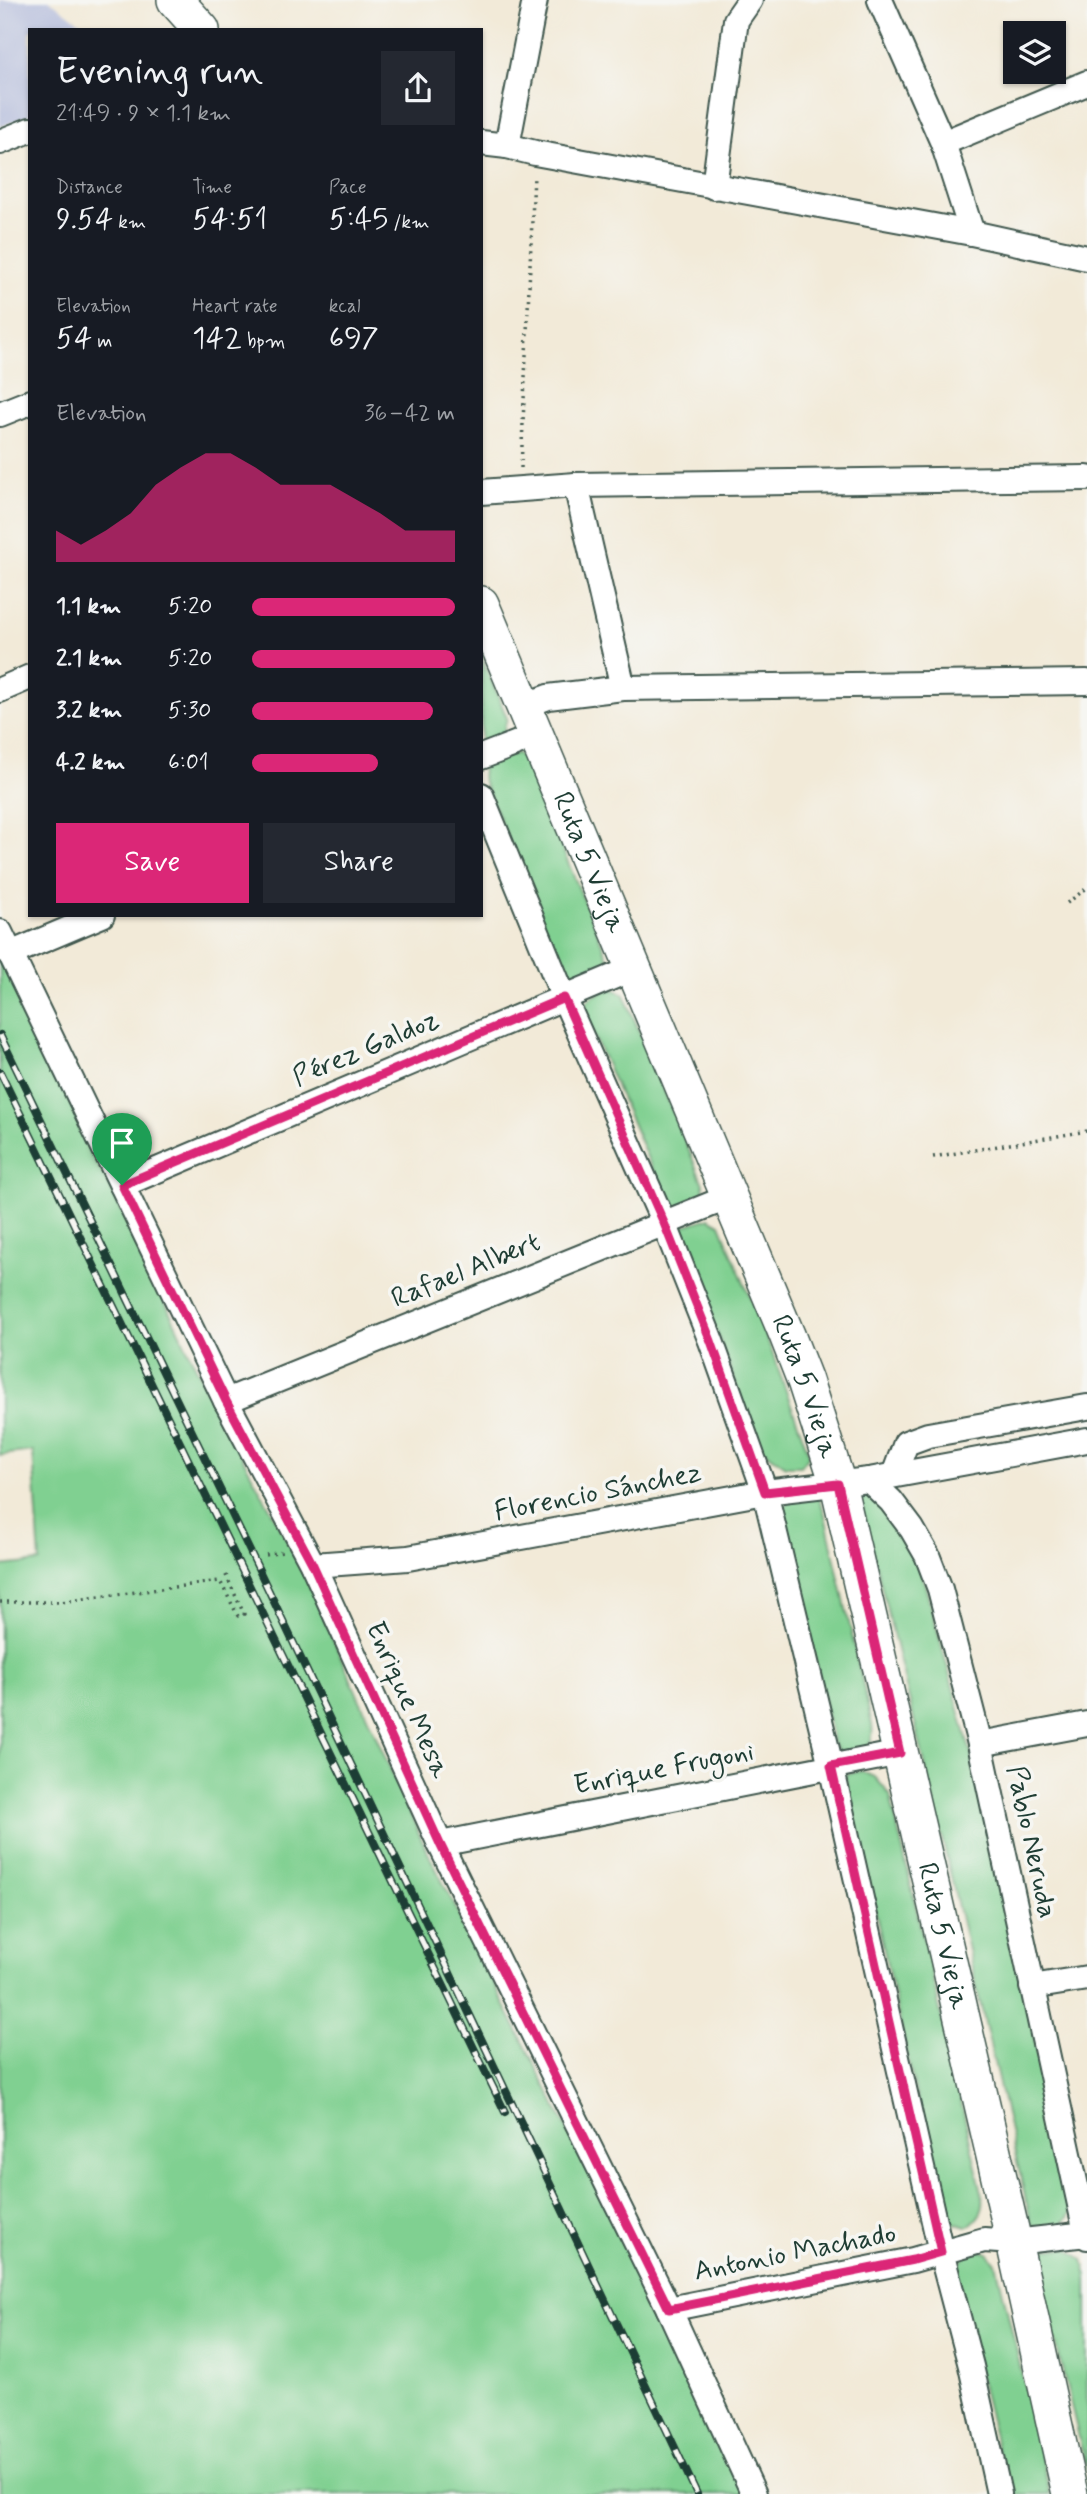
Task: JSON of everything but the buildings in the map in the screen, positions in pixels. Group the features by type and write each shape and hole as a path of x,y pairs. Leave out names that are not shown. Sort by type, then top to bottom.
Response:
{"street":[{"path":"175,0 200,28"},
{"path":"507,146 535,0"},
{"path":"713,187 736,20 750,0"},
{"path":"880,0 943,143 972,233"},
{"path":"943,143 1087,83"},
{"path":"0,142 28,131"},
{"path":"483,143 972,233 1087,258"},
{"path":"0,414 28,403"},
{"path":"483,492 576,485 1087,478"},
{"path":"576,485 623,688"},
{"name":"Ruta 5 Vieja","path":"483,609 805,1381 853,1482 900,1753 1070,2494"},
{"path":"0,690 28,678"},
{"path":"483,756 530,721 548,697 623,688 1087,682"},
{"path":"483,800 564,998 664,1223 711,1341 765,1492 999,2494"},
{"path":"5,943 95,917"},
{"name":"Enrique Mesa","path":"5,943 226,1401 313,1565 440,1844 669,2309 754,2494"},
{"name":"Pérez Galdoz","path":"122,1185 634,968"},
{"name":"Rafael Albert","path":"226,1401 729,1197"},
{"path":"894,1475 906,1443 928,1435 1087,1407"},
{"name":"Florencio Sánchez","path":"313,1565 408,1558 765,1492 853,1482 1087,1440"},
{"name":"Pablo Neruda","path":"853,1482 891,1501 927,1555 940,1589 980,1744 1087,2235"},
{"path":"980,1744 1087,1724"},
{"name":"Enrique Frugoni","path":"440,1844 900,1753"},
{"path":"1032,1987 1087,1978"},
{"name":"Antonio Machado","path":"669,2309 913,2260 984,2240 1014,2242 1087,2235"}],"path":[{"path":"521,487 535,153"},
{"path":"1067,903 1087,888"},
{"path":"933,1157 1087,1131"},
{"path":"0,1602 61,1602 220,1581 238,1616 244,1614 225,1573"}],"shaded area":[{"path":"0,0 49,0 88,28 28,28 28,116 0,127"}],"green space":[{"path":"483,661 507,718 503,734 483,744"},
{"path":"517,753 525,760 609,960 608,966 577,984 567,979 483,780 483,766"},
{"path":"0,956 216,1409 297,1558 425,1847 661,2315 745,2494 0,2494 0,1566 40,1562 33,1451 0,1455"},
{"path":"608,989 624,995 703,1184 704,1192 688,1204 668,1205 584,1013 588,1000"},
{"path":"709,1218 720,1224 770,1347 808,1451 808,1457 801,1466 786,1466 759,1447 680,1233 683,1226"},
{"path":"863,1493 870,1493 892,1513 920,1567 970,1750 1072,2208 1067,2219 1055,2226 1038,2229 1031,2222 924,1760 860,1499"},
{"path":"818,1497 824,1511 872,1725 869,1744 855,1753 841,1753 833,1743 783,1510 790,1498"},
{"path":"861,1771 875,1777 890,1795 983,2197 980,2214 967,2227 953,2223 942,2211 845,1775"},
{"path":"1067,2248 1083,2259 1087,2278 1087,2471 1039,2273 1039,2260 1046,2249"},
{"path":"979,2250 988,2253 996,2263 1050,2494 1008,2494 955,2277 962,2259"}],"railway":[{"path":"0,1035 258,1568 697,2494"},
{"path":"0,1072 505,2112"}],"route":[{"path":"564,998 664,1223 711,1341 765,1492 838,1484 900,1753 831,1766 941,2252 669,2309 440,1844 313,1565 226,1401 122,1185 564,998"}]}
